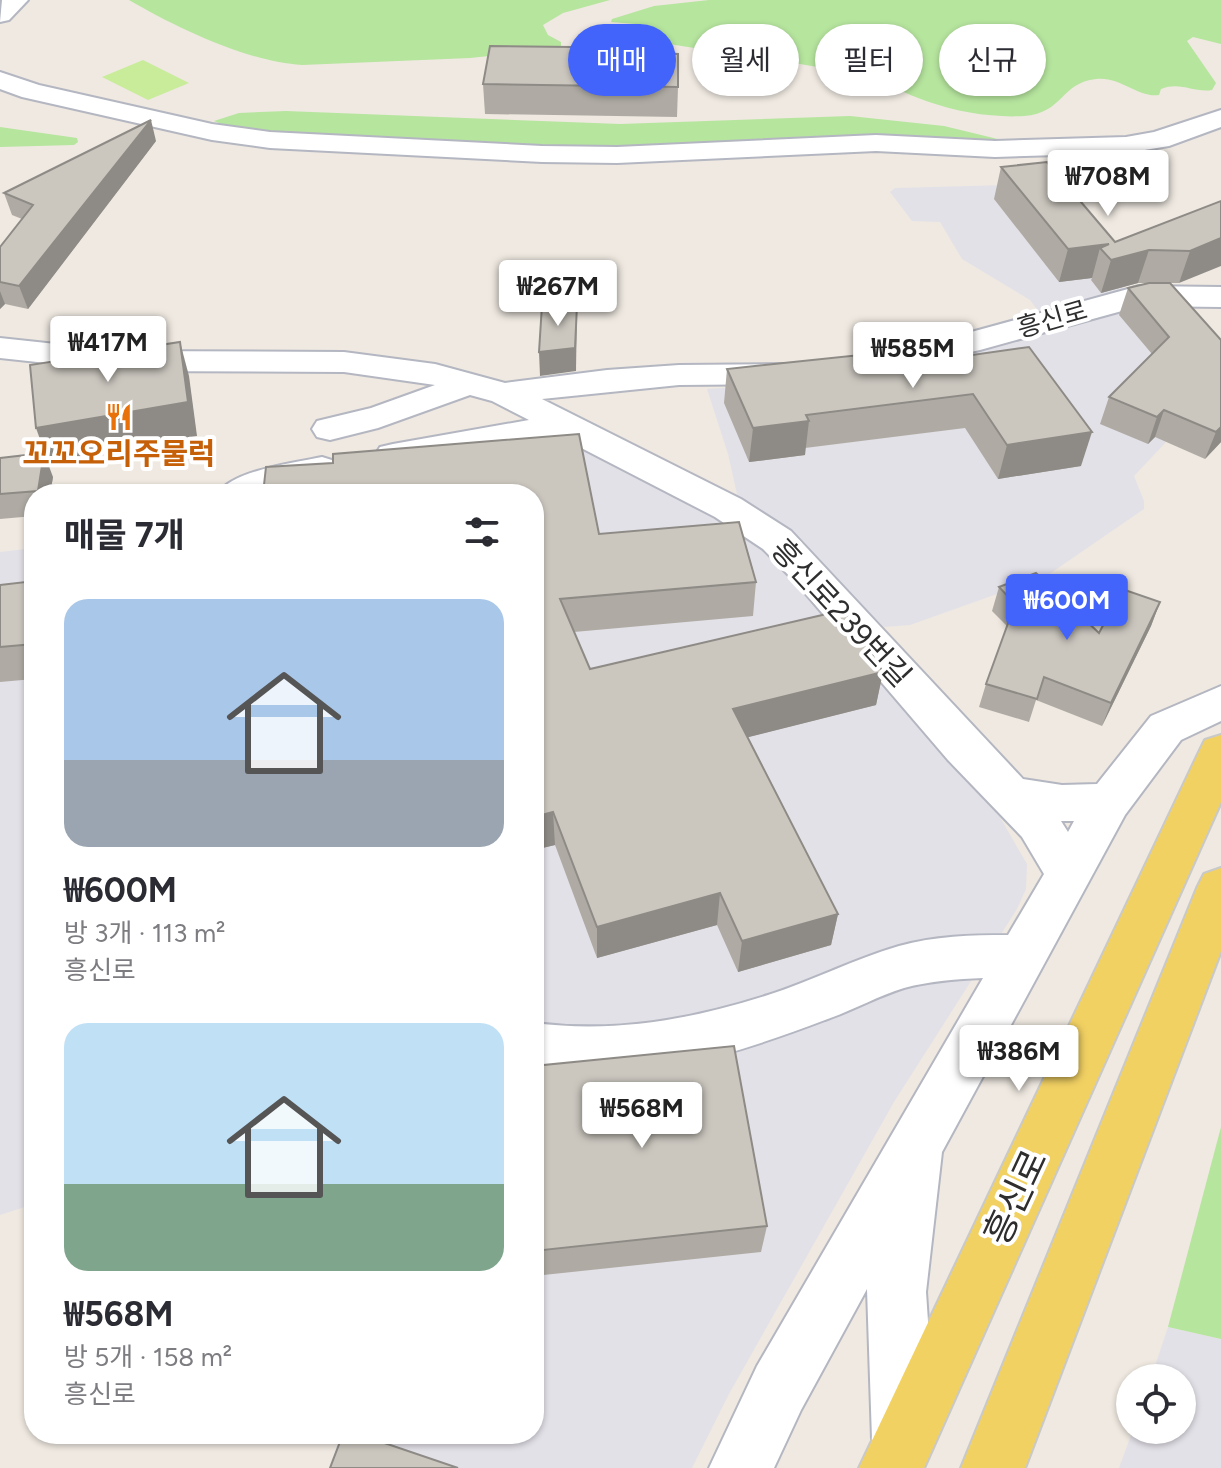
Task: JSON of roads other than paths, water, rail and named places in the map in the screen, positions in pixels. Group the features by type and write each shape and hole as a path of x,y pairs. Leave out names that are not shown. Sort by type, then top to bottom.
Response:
{"main road":[{"name":"흥신로","path":"898,1454 1221,752"},
{"path":"993,1468 1221,888"}],"lane":[{"path":"0,15 16,0"},
{"path":"0,80 31,91 212,132 285,141 542,154 617,155 876,143 995,149 1126,145 1159,140 1221,118"},
{"name":"흥신로","path":"504,394 607,380 679,375 804,373 851,368 968,343 1139,296 1221,297"},
{"name":"흥신로239번길","path":"0,348 121,361 344,362 435,374 504,394 728,508 777,540 813,576 964,748 1014,796 1038,824 1068,873"},
{"path":"330,429 378,420 419,406 468,383"},
{"path":"260,484 357,462 566,425"},
{"path":"741,1468 779,1388 1109,802 1166,728 1221,702"},
{"path":"1014,796 1062,803 1109,802"},
{"path":"544,1049 628,1049 702,1038 843,991 902,966 961,956 1021,956"},
{"path":"898,1454 896,1292 915,1147"}],"place":[{"name":"꼬꼬오리주물럭","path":"119,417"}]}
